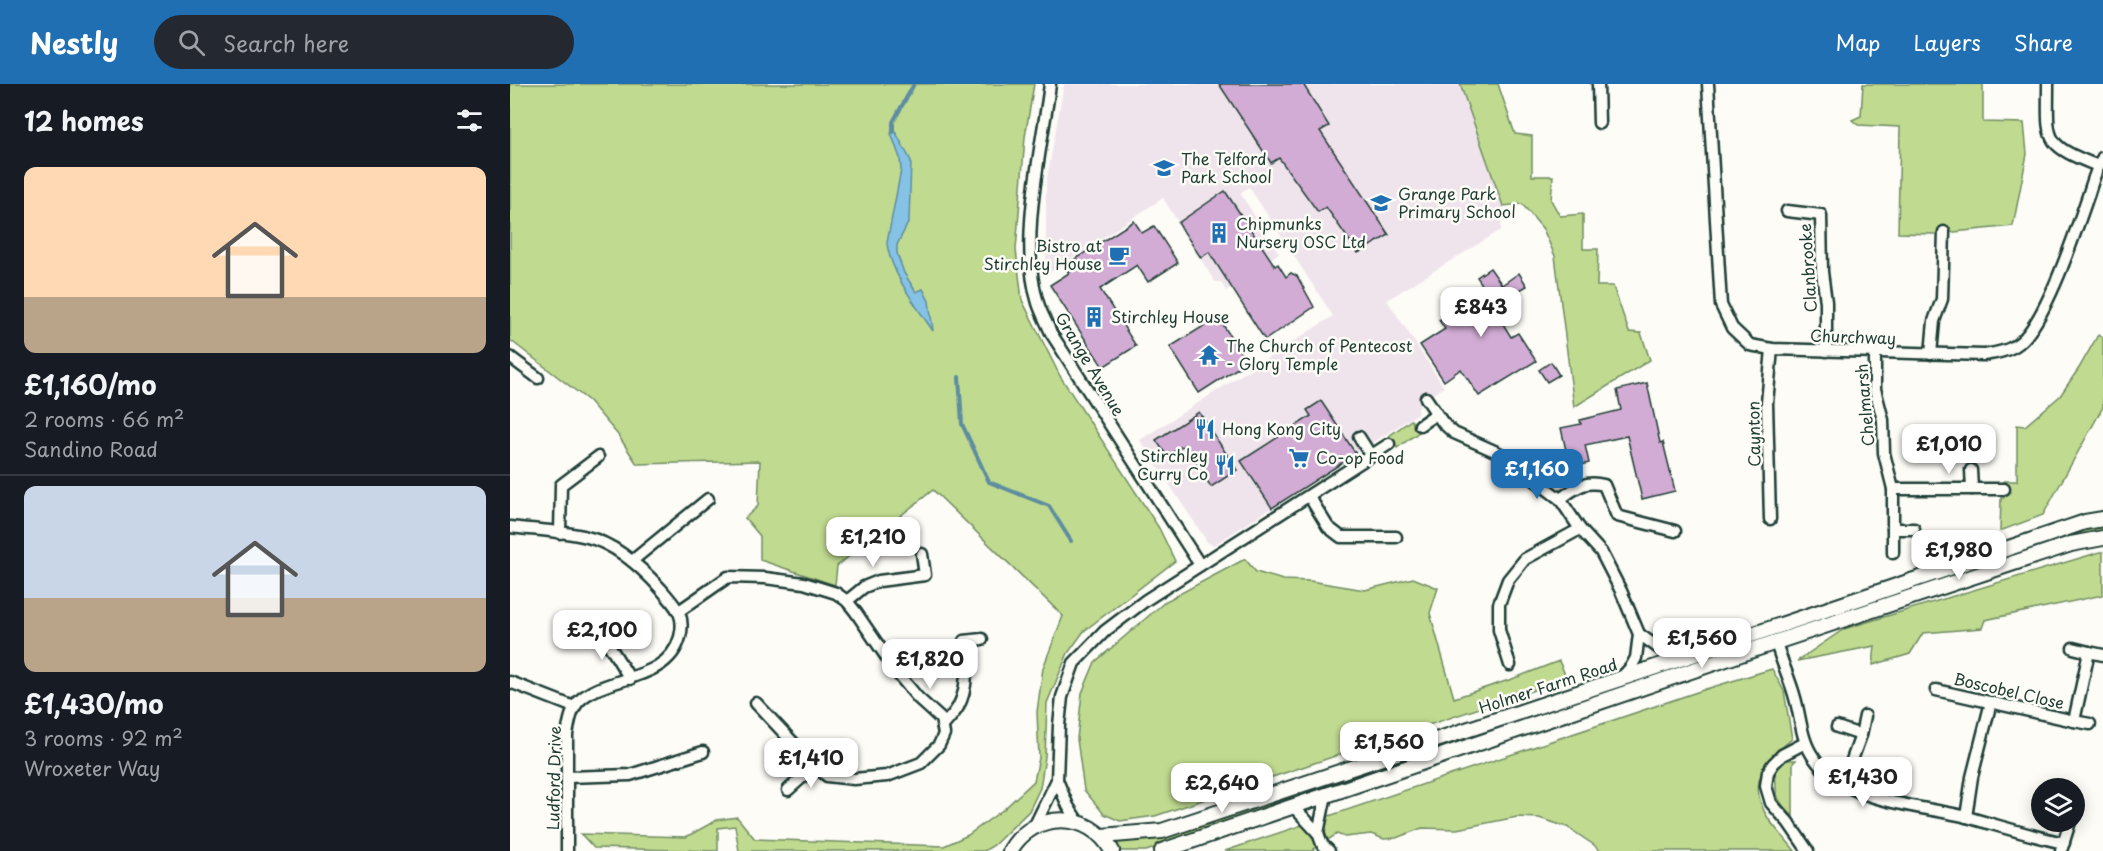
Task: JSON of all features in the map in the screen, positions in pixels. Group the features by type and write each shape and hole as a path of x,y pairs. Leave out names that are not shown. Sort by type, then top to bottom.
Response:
{"street":[{"name":"Grange Avenue","path":"1050,84 1034,194 1030,250 1038,303 1051,333 1200,565"},
{"path":"1598,84 1599,123"},
{"name":"Churchway","path":"1708,84 1720,305 1732,328 1750,345 1772,349 1984,355 2020,343 2037,320 2067,255 2101,162"},
{"path":"2048,84 2048,129 2051,140 2069,154 2101,162"},
{"name":"Clanbrooke","path":"1787,211 1821,215 1822,272 1826,302 1826,351"},
{"path":"1932,354 1934,321 1942,299 1944,232"},
{"name":"Caynton","path":"1770,519 1767,403 1772,349"},
{"name":"Chelmarsh","path":"1875,352 1875,389 1883,420 1884,453 1893,489 1893,553"},
{"path":"510,357 538,378"},
{"path":"1426,398 1436,414 1454,433 1499,453 1560,499 1580,529 1601,552 1639,634 1636,658 1631,667 1618,680"},
{"path":"1420,424 1436,414"},
{"path":"1359,437 1371,456"},
{"path":"1078,822 1068,806 1058,780 1062,697 1074,663 1106,631 1138,606 1389,444"},
{"path":"560,533 561,485 598,457"},
{"path":"1971,470 1972,489"},
{"path":"1560,499 1581,485 1591,482 1604,485 1617,516 1675,531"},
{"path":"1893,489 2004,489"},
{"path":"1309,496 1328,527 1341,537 1396,537"},
{"path":"632,561 708,499"},
{"name":"Holmer Farm Road","path":"1102,836 1162,831 1682,659 2085,522 2103,519"},
{"path":"510,527 589,537 618,550 648,574 679,611 728,577 765,578 804,583 836,593 847,601 898,674 918,698 941,719 944,734 939,745 921,763 887,776 854,779 828,776 815,766 756,703"},
{"path":"1510,665 1499,630 1499,604 1508,580 1526,559 1580,529"},
{"path":"1893,529 1914,529"},
{"name":"Holmer Farm Road","path":"1162,851 1776,642 2071,544 2103,538"},
{"path":"847,601 864,587 879,581 925,575 922,555"},
{"name":"Ludford Drive","path":"567,851 567,735 574,707 587,694 630,679 664,663 678,645 682,627 679,611"},
{"path":"598,627 630,679"},
{"path":"1639,634 1660,650 1682,659"},
{"path":"943,726 957,708 964,692 967,666 964,641 982,639"},
{"path":"1776,642 1795,697 1805,743 1828,774 1843,785 1876,798 1966,817 2062,847 2067,832"},
{"path":"2073,648 2103,655"},
{"name":"Boscobel Close","path":"2074,721 2090,652"},
{"name":"Ludford Drive","path":"510,682 574,707"},
{"name":"Boscobel Close","path":"1936,690 2090,724"},
{"path":"1966,817 1972,777 1991,702"},
{"path":"1843,785 1861,735 1865,716"},
{"path":"1838,727 1861,735"},
{"path":"1805,743 1782,755 1773,764 1768,772 1766,786 1771,803 1788,822 1808,851"},
{"path":"567,777 630,775 704,752"},
{"path":"788,790 815,766"},
{"path":"1034,826 1058,780"},
{"path":"1318,833 1326,795"},
{"path":"1293,806 1318,833 1322,844 1329,851"},
{"path":"1010,850 1034,826 1056,820 1078,822 1091,828 1102,836 1112,851"}],"shaded area":[{"path":"1064,84 1460,84 1503,206 1501,230 1387,300 1444,387 1420,403 1417,414 1214,545 1208,543 1140,440 1333,316 1249,187 1240,193 1279,253 1226,291 1221,282 1215,282 1163,198 1046,275 1046,184"}],"green space":[{"path":"510,84 1034,84 1025,137 1016,250 1022,300 1060,376 1159,528 1175,561 1084,631 1068,653 1047,703 1045,757 1040,788 1029,811 994,845 984,851 739,851 735,826 718,828 718,851 594,848 581,834 686,837 717,820 737,817 755,839 944,846 968,835 1004,809 1034,781 1039,758 1037,712 1043,668 1063,616 933,490 837,566 835,585 760,560 760,536 745,518 758,506 760,461 637,464 618,435 589,401 510,340"},
{"path":"1460,84 1498,84 1515,134 1532,136 1532,176 1553,176 1551,200 1560,216 1583,214 1583,249 1598,249 1597,286 1613,286 1629,332 1641,333 1650,360 1574,407 1555,256 1543,229 1522,204 1503,206"},
{"path":"1863,84 1983,84 1983,122 2024,123 2027,154 2013,226 1934,234 1898,233 1900,127 1858,125 1852,120 1861,116"},
{"path":"2098,335 2103,337 2103,407 2043,515 2000,531 2004,481 2017,481 2017,425 2025,426 2060,396"},
{"path":"1411,420 1419,432 1397,448 1389,436"},
{"path":"2103,524 2103,532 1146,851 1119,851 1115,843 1153,838 2091,525"},
{"path":"2103,552 2103,595 1985,620 1982,628 1923,633 1910,654 1873,665 1875,646 1797,661 1844,629"},
{"path":"1245,559 1256,572 1283,580 1310,581 1365,590 1413,578 1438,588 1430,613 1454,698 1559,661 1567,679 1155,816 1120,821 1104,814 1084,790 1077,739 1082,693 1095,662 1166,601"},
{"path":"1772,669 1784,691 1792,739 1766,764 1761,774 1759,794 1768,818 1795,851 1600,851 1567,827 1539,818 1517,817 1457,829 1422,828 1396,838 1384,839 1371,834 1345,837 1337,834 1313,849 1314,851 1225,851 1706,689"},
{"path":"1785,760 1796,760 1793,763 1793,816 1782,805 1776,789 1776,768"}],"water":[{"path":"895,131 911,161 909,221 897,245 897,253 904,273 916,292 923,289 929,301 933,331 912,300 889,254 887,243 901,170 900,158 891,133"}],"building":[{"path":"1219,84 1303,84 1329,126 1320,131 1389,235 1358,253 1326,207 1318,212 1279,158 1271,163"},
{"path":"1225,191 1275,266 1278,264 1286,277 1291,273 1297,276 1314,307 1265,340 1209,252 1201,258 1178,223"},
{"name":"Stirchley House","path":"1134,221 1142,233 1154,226 1178,263 1148,282 1137,265 1100,289 1136,346 1103,367 1050,285 1069,273 1064,266"},
{"path":"1490,268 1502,285 1519,273 1527,286 1509,296 1517,308 1500,319 1511,337 1518,333 1536,361 1479,396 1461,369 1444,381 1420,345 1445,329 1439,320 1485,289 1477,277"},
{"name":"The Church of Pentecost - Glory Temple","path":"1218,317 1247,362 1199,393 1170,347"},
{"path":"1551,362 1559,375 1547,382 1539,370"},
{"path":"1647,383 1660,443 1663,442 1675,491 1642,499 1627,436 1585,445 1589,463 1570,468 1561,428 1581,424 1580,420 1621,410 1617,390"},
{"name":"Co-op Food","path":"1321,401 1356,454 1272,508 1241,461 1311,416 1307,410"},
{"path":"1199,412 1237,470 1211,487 1184,445 1167,456 1156,440"}],"waterway":[{"path":"893,132 893,122 914,84"},
{"path":"959,377 962,424 989,482 1049,506 1071,541"}],"place":[{"name":"The Telford Park School","path":"1164,168"},
{"name":"Grange Park Primary School","path":"1381,203"},
{"name":"Chipmunks Nursery OSC Ltd","path":"1219,233"},
{"name":"Bistro at Stirchley House","path":"1119,255"},
{"name":"Stirchley House","path":"1094,317"},
{"name":"The Church of Pentecost - Glory Temple","path":"1209,355"},
{"name":"Hong Kong City","path":"1205,429"},
{"name":"Co-op Food","path":"1299,458"},
{"name":"Stirchley Curry Co","path":"1225,465"}]}
